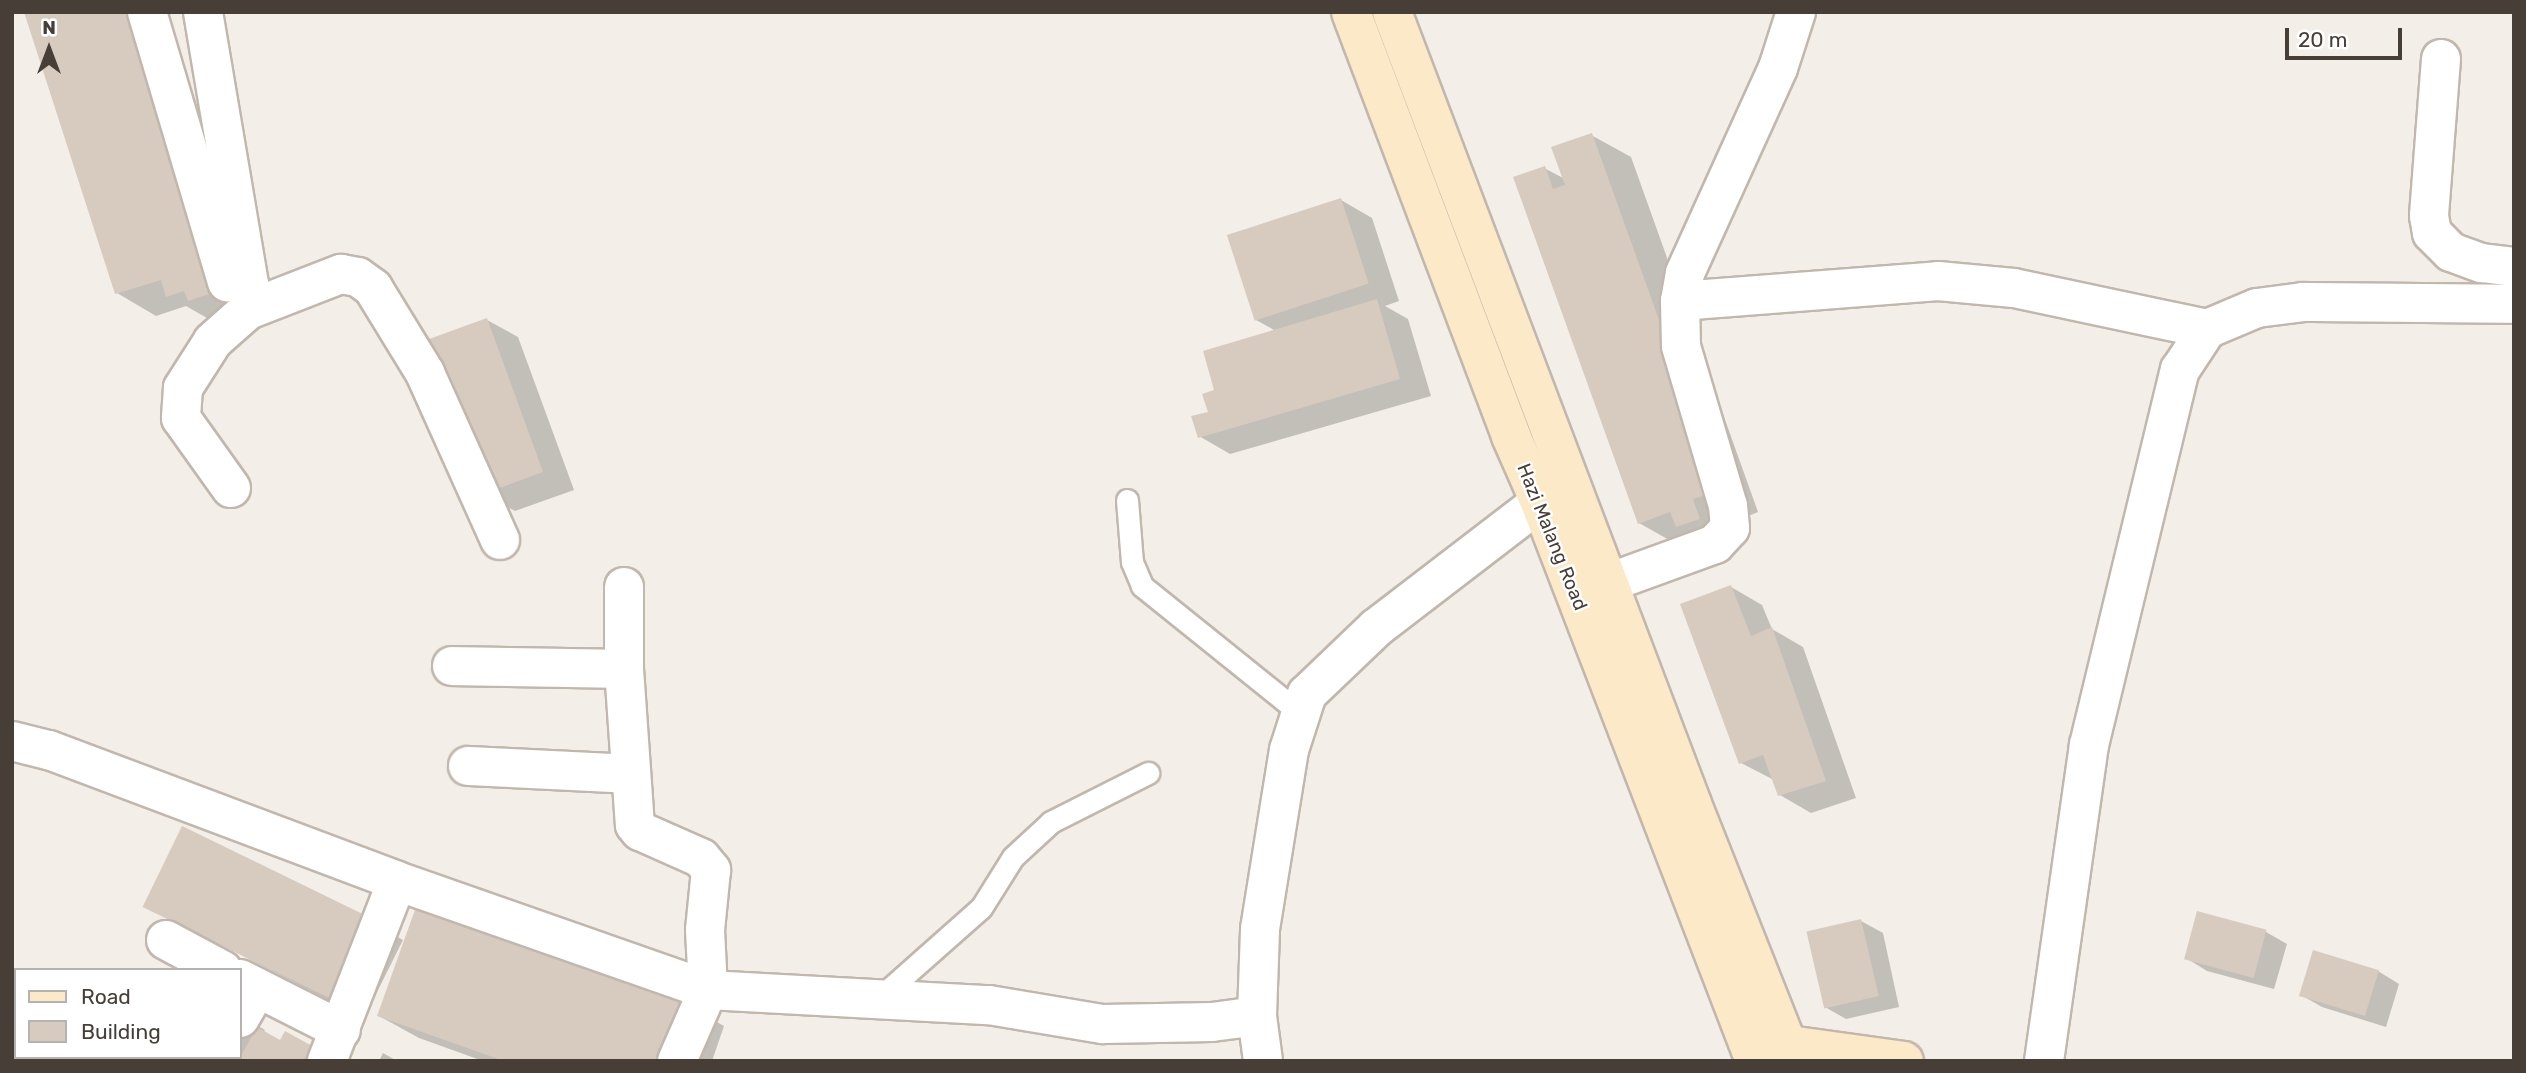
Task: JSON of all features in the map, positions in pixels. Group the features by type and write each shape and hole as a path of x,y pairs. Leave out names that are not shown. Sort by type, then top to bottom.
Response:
{"main road":[{"name":"Hazi Malang Road","path":"1351,12 1511,436 1556,494 1608,583 1765,1056"},
{"name":"Hazi Malang Road","path":"1392,12 1556,494 1765,1056"},
{"path":"1765,1056 1904,1061"}],"street":[{"path":"147,12 238,298"},
{"path":"203,12 249,284 183,388 181,418 231,488"},
{"path":"1608,583 1715,544 1730,528 1728,506 1681,346 1680,301 1685,273 1778,68 1797,12"},
{"path":"2441,59 2429,216 2432,233 2451,252 2482,263 2514,267"},
{"path":"238,298 341,274 358,277 373,288 425,373 500,540"},
{"path":"1680,301 1938,281 2014,288 2207,329"},
{"path":"2044,1061 2089,744 2179,370 2207,329 2257,308 2303,302 2514,304"},
{"path":"1263,1061 1257,1016 1260,929 1290,750 1307,694 1376,628 1556,494"},
{"path":"624,587 624,669 629,774 635,825 640,831 701,858 711,870 705,930 708,990 677,1061"},
{"path":"453,666 624,669"},
{"path":"12,741 49,750 397,881 708,990 989,1005 1103,1024 1212,1022 1257,1016"},
{"path":"468,766 629,774"},
{"path":"246,995 334,1045 397,881"},
{"path":"166,940 218,968"}],"lane":[{"path":"1127,500 1132,562 1142,586 1301,714"},
{"path":"878,999 981,908 1013,857 1051,822 1148,773"}],"building":[{"path":"24,12 135,12 224,289 188,301 184,291 166,297 161,280 115,294"},
{"path":"1592,133 1720,490 1693,499 1700,519 1676,527 1670,512 1638,524 1513,177 1545,166 1553,189 1565,185 1551,147"},
{"path":"1341,198 1369,284 1255,321 1227,235"},
{"path":"1377,299 1400,379 1198,438 1191,416 1208,412 1202,394 1214,390 1203,351"},
{"path":"487,318 543,472 481,495 425,341"},
{"path":"1731,585 1751,636 1772,627 1826,781 1778,796 1763,755 1739,764 1680,604"},
{"path":"182,826 373,919 334,1000 143,907"},
{"path":"416,907 685,1002 665,1061 504,1061 377,1016"},
{"path":"2197,911 2267,930 2254,978 2184,959"},
{"path":"1861,919 1879,996 1824,1009 1806,932"},
{"path":"2313,950 2379,970 2365,1016 2299,996"},
{"path":"257,1027 280,1040 285,1031 312,1046 303,1061 238,1061 242,1059 242,1054"},
{"path":"110,1059 198,1059 198,1061"}]}
